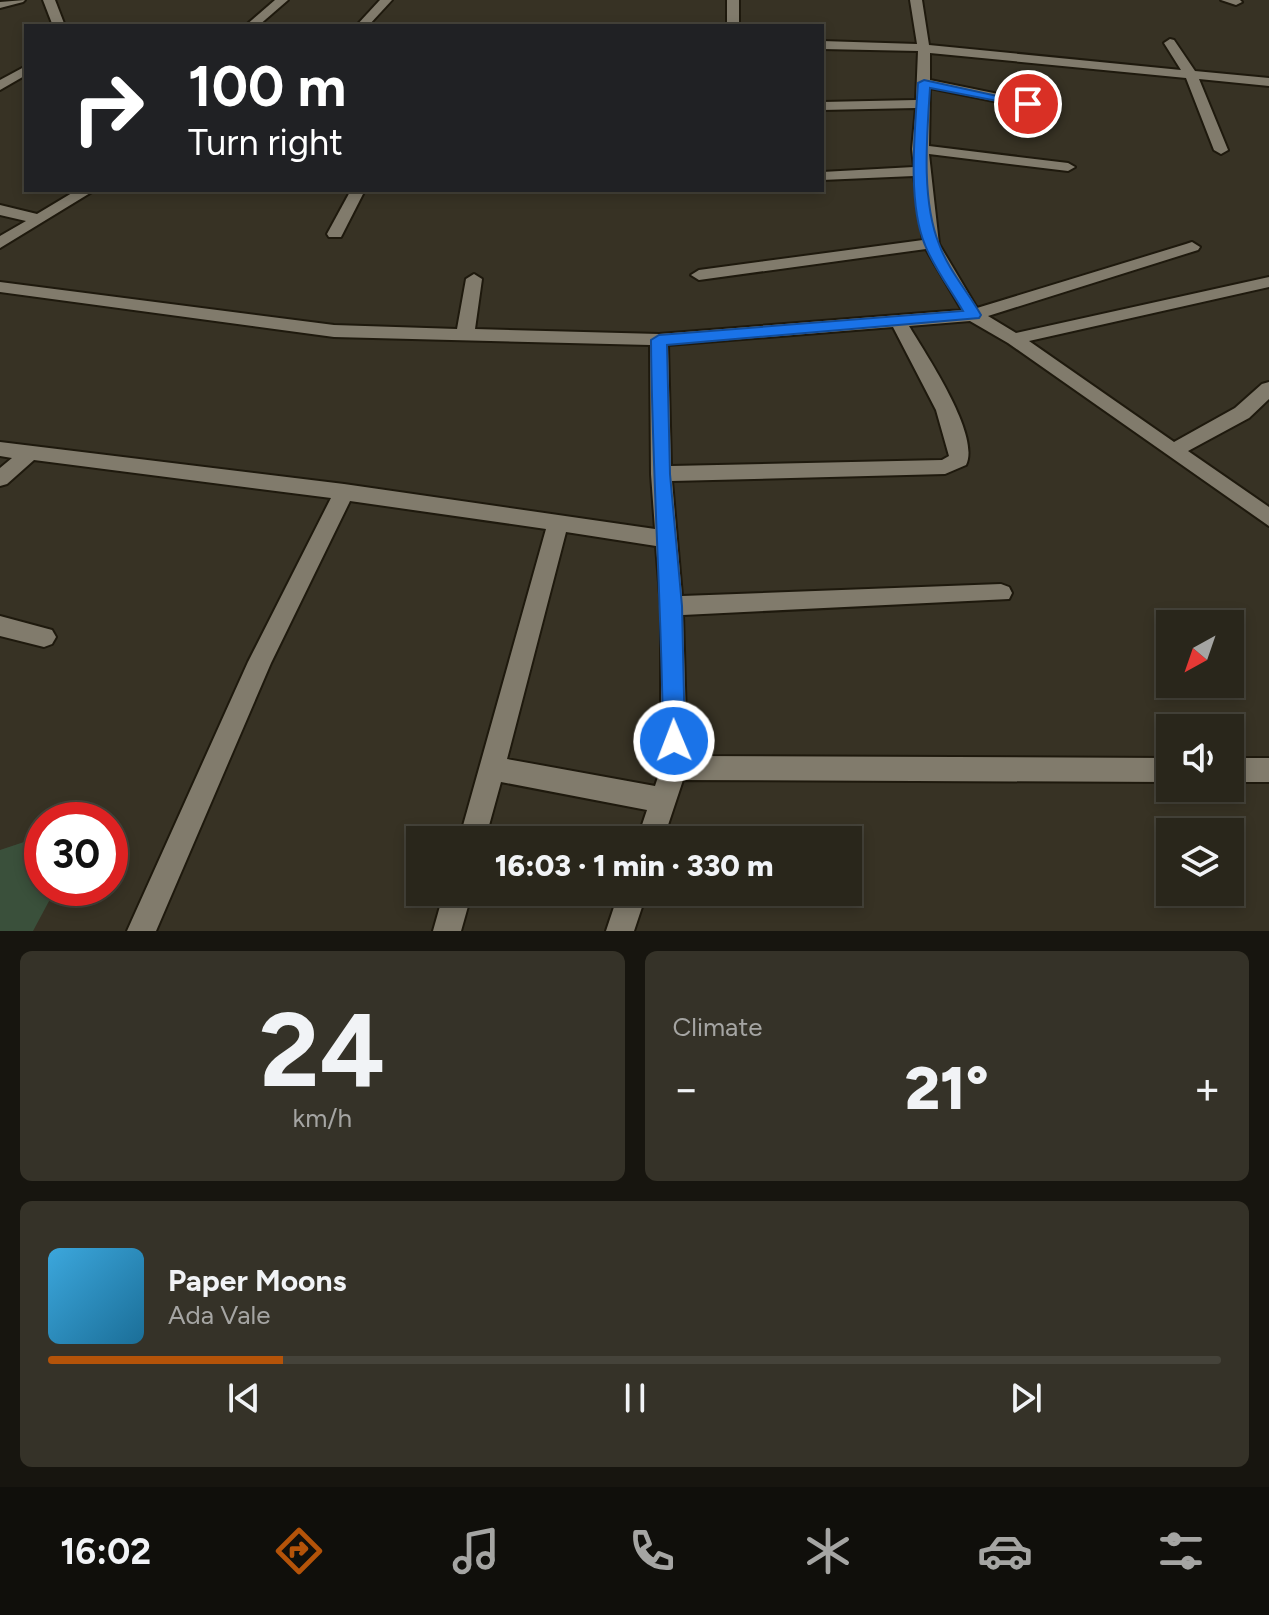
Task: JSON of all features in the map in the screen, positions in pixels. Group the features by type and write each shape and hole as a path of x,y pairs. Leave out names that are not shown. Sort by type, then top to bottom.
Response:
{"street":[{"path":"0,5 19,0"},
{"path":"49,0 58,24"},
{"path":"253,24 282,0"},
{"path":"364,24 386,0"},
{"path":"733,0 733,24"},
{"path":"916,0 924,49 919,149 931,244 973,315 1014,339 1269,518"},
{"path":"1170,43 1191,75 1221,150"},
{"path":"824,45 889,45 1269,82"},
{"path":"0,86 24,71"},
{"path":"924,83 1028,104"},
{"path":"824,106 922,104"},
{"path":"919,149 1068,167"},
{"path":"824,176 921,171"},
{"path":"0,243 85,192"},
{"path":"335,234 357,192"},
{"path":"0,210 39,219"},
{"path":"699,275 931,244"},
{"path":"0,287 334,331 659,340 973,315 1192,247"},
{"path":"465,336 474,279"},
{"path":"1014,339 1269,282"},
{"path":"661,474 945,467 959,460 960,448 952,424 898,321"},
{"path":"655,826 674,768 672,606 661,474 659,340"},
{"path":"1173,451 1242,413 1269,388"},
{"path":"0,449 344,492 667,539"},
{"path":"0,479 31,452"},
{"path":"141,931 260,662 344,492"},
{"path":"476,826 558,523"},
{"path":"672,606 1001,593"},
{"path":"0,626 44,637"},
{"path":"491,768 663,800"},
{"path":"674,768 1156,770"},
{"path":"1244,770 1269,770"},
{"path":"447,931 454,906"},
{"path":"620,931 628,906"}],"green space":[{"path":"24,842 24,906 46,906 33,931 0,931 0,850"}],"route":[{"path":"674,741 672,606 661,474 659,340 973,315 931,244 919,149 924,83 1028,104"}]}
